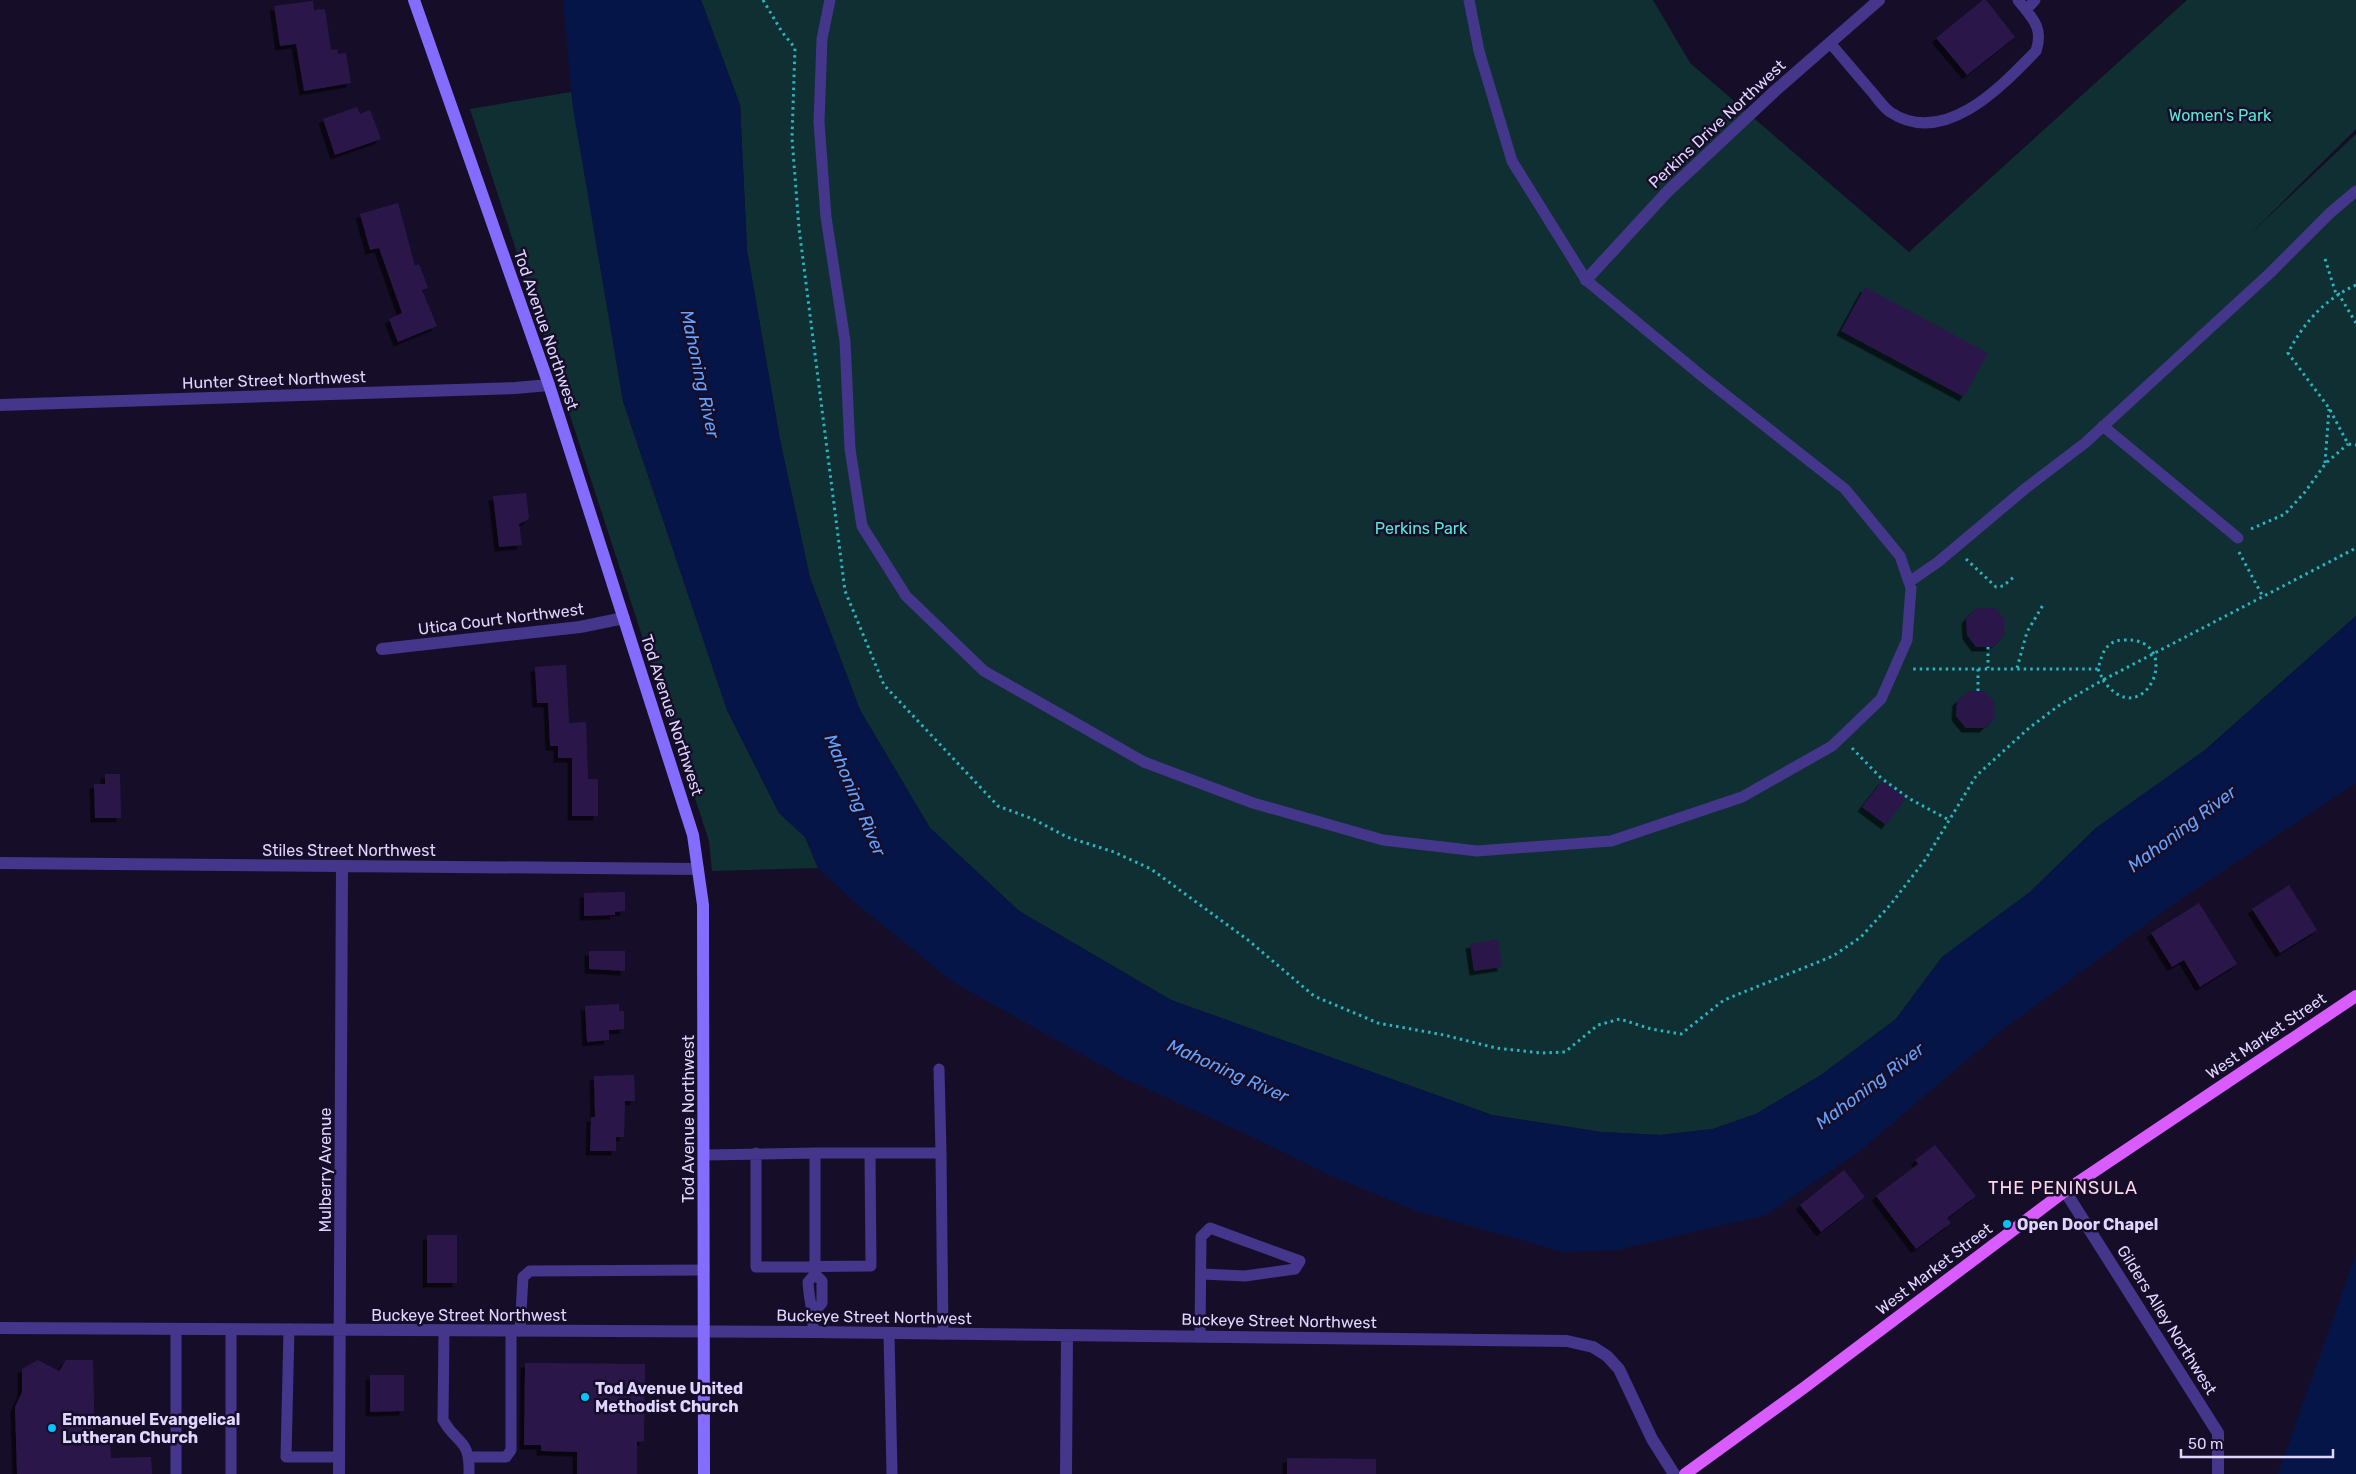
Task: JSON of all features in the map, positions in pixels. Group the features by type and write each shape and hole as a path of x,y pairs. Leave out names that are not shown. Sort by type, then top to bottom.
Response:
{"main road":[{"name":"Tod Avenue Northwest","path":"414,0 549,384 692,834 704,905 704,1474"},
{"name":"West Market Street","path":"1685,1474 2065,1191 2356,996"}],"street":[{"name":"Perkins Drive Northwest","path":"1586,280 1668,191 1879,0"},
{"name":"Hunter Street Northwest","path":"0,404 515,388 549,384"},
{"name":"Utica Court Northwest","path":"382,649 580,627 624,618"},
{"name":"Stiles Street Northwest","path":"0,863 698,869"},
{"name":"Mulberry Avenue","path":"339,1474 342,866"},
{"name":"Gilders Alley Northwest","path":"2065,1191 2218,1433 2218,1474"},
{"name":"Buckeye Street Northwest","path":"0,1328 704,1333 813,1332 1577,1342 1593,1347 1607,1356 1619,1369 1652,1440 1674,1474"},
{"path":"1066,1474 1067,1336"}],"lane":[{"path":"830,0 822,39 819,122 826,217 846,341 850,449 862,526 906,596 984,671 1144,762 1253,803 1384,840 1477,851 1611,841 1742,796 1832,746 1881,699 1896,669 1907,640 1911,588 1900,556 1845,489 1703,377 1586,280 1512,161 1479,51 1469,0"},
{"path":"1830,43 1888,111 1906,121 1929,123 1957,116 1979,105 2036,51 2039,41 2038,26 2018,0"},
{"path":"2026,10 2035,0"},
{"path":"1909,582 2085,443 2270,273 2330,213 2356,192"},
{"path":"2103,426 2238,538"},
{"path":"940,1069 943,1334"},
{"path":"813,1332 814,1312 822,1303 822,1281 815,1270 815,1153"},
{"path":"756,1154 756,1267 815,1270 871,1266 870,1153"},
{"path":"704,1155 941,1153"},
{"path":"1200,1337 1201,1237 1210,1228 1300,1261 1294,1269 1245,1276 1202,1274"},
{"path":"470,1457 506,1458 511,1450 515,1331 523,1277 530,1271 704,1270"},
{"path":"176,1329 176,1474"},
{"path":"231,1329 231,1474"},
{"path":"288,1329 286,1457 339,1457"},
{"path":"444,1331 444,1420 448,1428 465,1444 470,1457 469,1474"},
{"path":"890,1334 892,1474"}],"path":[{"path":"763,0 782,32 795,48 792,138 799,228 845,591 884,685 998,806 1033,819 1067,836 1114,852 1151,869 1248,940 1314,996 1378,1023 1444,1035 1496,1048 1541,1054 1565,1052 1598,1025 1620,1020 1681,1034 1724,1000 1833,956 1861,937 1891,904 1925,860 1976,776 2061,704 2102,680 2262,595 2356,548"},
{"path":"2325,259 2337,294 2356,323"},
{"path":"2348,444 2329,408 2288,353 2298,333 2317,312 2337,294 2356,285"},
{"path":"2325,463 2329,408"},
{"path":"2262,595 2234,542 2245,532 2284,514 2305,492 2325,463 2348,444 2356,445"},
{"path":"1954,548 1996,587 2003,586 2014,576"},
{"path":"2017,668 2027,632 2043,605"},
{"path":"2114,640 2130,640 2143,643 2153,654 2158,670 2152,685 2140,696 2121,698 2109,689 2102,680 2098,669 2102,653 2114,640"},
{"path":"1988,647 1988,668"},
{"path":"1978,668 1978,691"},
{"path":"1896,669 2098,669"},
{"path":"1846,743 1881,778 1910,799 1949,820"}],"green space":[{"name":"Perkins Park","path":"701,0 1653,0 1690,63 1909,252 2187,0 2356,0 2356,129 2245,239 2356,134 2356,616 2205,750 2096,828 2030,892 1942,957 1896,1019 1821,1075 1756,1114 1713,1129 1660,1135 1601,1132 1492,1115 1171,1000 1019,911 930,828 860,710 810,578 780,440 747,250 740,105"},
{"path":"571,92 623,401 727,710 779,813 805,837 818,868 712,871 709,841 470,109"}],"water":[{"name":"Mahoning River","path":"563,0 701,0 740,105 747,250 780,440 810,578 860,710 930,828 1019,911 1171,1000 1492,1115 1601,1132 1660,1135 1713,1129 1756,1114 1821,1075 1896,1019 1942,957 2030,892 2096,828 2205,750 2356,616 2356,783 2182,898 2002,1030 1860,1151 1766,1215 1617,1250 1563,1252 1414,1210 1327,1174 1248,1135 1126,1079 953,982 854,902 818,868 805,837 779,813 727,710 623,401 573,108"},
{"path":"2356,1254 2356,1474 2278,1474"}],"building":[{"path":"1983,0 1986,0 2015,37 1967,75 1936,38"},
{"path":"313,1 314,10 325,9 331,50 337,49 338,54 346,53 351,83 304,91 296,44 280,46 274,6"},
{"path":"357,107 360,114 370,110 381,139 335,155 323,119"},
{"path":"398,203 415,266 419,264 428,288 422,290 437,326 398,342 389,319 402,313 379,248 370,250 360,214"},
{"path":"1865,287 1988,353 1964,397 1841,331"},
{"path":"526,493 529,519 519,524 522,545 499,547 493,496"},
{"path":"1976,608 1995,608 2005,619 2004,636 1992,647 1976,647 1967,635 1966,619"},
{"path":"566,665 569,723 586,722 588,779 598,779 598,816 572,816 572,758 558,758 558,746 550,746 548,703 537,703 535,667"},
{"path":"1969,691 1984,691 1994,701 1995,718 1984,728 1966,728 1956,716 1957,701"},
{"path":"105,774 120,774 121,818 95,818 94,784 105,784"},
{"path":"1883,780 1906,798 1886,825 1862,807"},
{"path":"2289,885 2317,930 2280,953 2252,909"},
{"path":"625,892 625,911 615,912 615,915 584,916 584,893"},
{"path":"2199,903 2237,964 2200,987 2184,960 2172,967 2151,933"},
{"path":"1498,939 1502,967 1474,971 1470,944"},
{"path":"589,951 625,951 625,971 589,969"},
{"path":"619,1004 619,1011 624,1011 624,1029 609,1030 609,1040 587,1042 585,1006"},
{"path":"634,1075 635,1101 625,1101 624,1137 616,1137 616,1151 590,1151 591,1117 595,1117 594,1076"},
{"path":"1935,1145 1976,1196 1947,1218 1951,1223 1916,1249 1876,1196 1918,1164 1915,1160"},
{"path":"1844,1170 1865,1197 1821,1232 1800,1205"},
{"path":"427,1235 457,1235 457,1283 427,1283"},
{"name":"Emmanuel Evangelical Lutheran Church","path":"38,1360 59,1371 66,1360 93,1360 95,1443 110,1442 111,1458 151,1457 152,1474 17,1474 15,1407 22,1392 22,1369"},
{"name":"Tod Avenue United Methodist Church","path":"525,1363 645,1364 644,1441 637,1442 637,1474 577,1474 577,1452 541,1451 541,1445 524,1445"},
{"path":"370,1375 404,1375 404,1411 370,1412"},
{"path":"1287,1458 1376,1459 1376,1474 1287,1474"}],"place":[{"name":"Open Door Chapel","path":"2007,1224"},
{"name":"Tod Avenue United Methodist Church","path":"585,1397"},
{"name":"Emmanuel Evangelical Lutheran Church","path":"52,1428"}],"district":[{"name":"THE PENINSULA","path":"2063,1188"}],"park label":[{"name":"Women's Park","path":"2220,115"}]}
